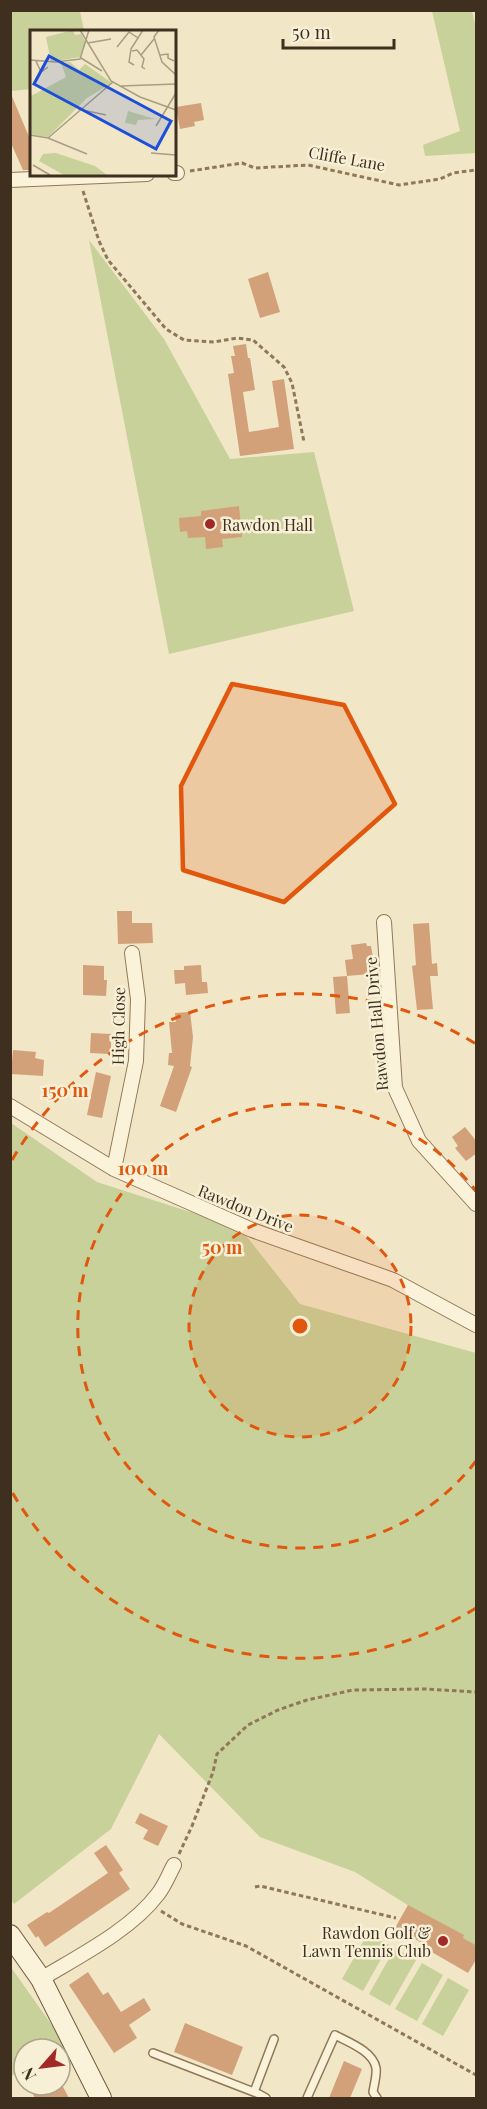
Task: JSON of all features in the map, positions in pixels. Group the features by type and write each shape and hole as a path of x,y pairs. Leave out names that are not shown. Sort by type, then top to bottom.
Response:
{"main road":[{"path":"10,1935 42,1979 101,2098"}],"street":[{"path":"10,180 102,176"},
{"name":"Rawdon Hall Drive","path":"384,922 395,1088 419,1141 477,1204"},
{"name":"High Close","path":"114,1169 136,1061 138,999 132,953"},
{"name":"Rawdon Drive","path":"10,1106 114,1169 252,1230 393,1280 477,1325"},
{"path":"42,1979 111,1936 159,1893 174,1865"}],"lane":[{"path":"307,2098 335,2035 362,2050 373,2061 376,2070 373,2092 377,2098"},
{"path":"254,2092 274,2039"},
{"path":"153,2053 266,2098"}],"path":[{"name":"Cliffe Lane","path":"176,173 242,163 255,168 309,165 399,185 440,179 453,173 477,170"},
{"path":"79,177 99,241 108,260 166,329 184,340 214,342 237,338 253,340 284,367 292,383 304,442"},
{"path":"174,1865 213,1772 217,1754 249,1725 278,1710 307,1700 353,1690 426,1689 477,1692"},
{"path":"255,1887 260,1886 396,1918"},
{"path":"149,1903 182,1924 246,1946 477,2074"}],"highlighted area":[{"path":"232,684 344,705 395,804 284,902 183,870 181,786"}],"green space":[{"path":"11,11 80,11 84,30 30,30 30,89 11,91"},
{"path":"432,11 472,11 476,28 476,153 425,156 423,145 460,131"},
{"path":"89,240 164,339 230,459 314,452 354,611 169,654"},
{"path":"11,1123 97,1182 240,1228 300,1304 476,1353 476,1948 355,1872 260,1837 159,1734 111,1829 14,1904 11,1899"},
{"path":"368,1933 389,1945 363,1991 342,1979"},
{"path":"395,1948 416,1960 390,2006 369,1994"},
{"path":"422,1963 443,1975 417,2021 395,2009"},
{"path":"10,1966 60,2037 12,2037 11,2076"},
{"path":"448,1978 469,1990 443,2036 422,2024"}],"building":[{"path":"11,94 30,139 30,170 23,170 10,141"},
{"path":"201,103 204,120 194,122 195,126 180,129 176,107"},
{"path":"268,272 280,312 260,318 248,279"},
{"path":"246,344 255,390 243,392 249,432 279,427 272,381 284,379 294,449 240,456 228,374 234,373 231,356 235,356 233,346"},
{"name":"Rawdon Hall","path":"239,506 242,537 222,539 223,547 206,549 205,537 188,538 187,531 180,532 179,518 201,516 201,511"},
{"path":"117,911 132,911 132,923 152,923 153,943 118,944"},
{"path":"429,923 432,964 437,963 438,976 430,976 433,1009 417,1010 412,966 416,965 413,924"},
{"path":"366,943 367,946 371,946 373,958 367,958 369,974 347,976 345,960 353,959 351,945"},
{"path":"83,965 104,966 104,980 107,980 106,996 83,995"},
{"path":"201,965 202,982 207,982 208,993 186,995 185,983 175,984 174,970 184,970 184,966"},
{"path":"347,976 350,1013 336,1014 333,977"},
{"path":"190,1012 193,1037 190,1066 192,1067 176,1112 160,1106 174,1066 168,1065 169,1053 172,1053 169,1022 176,1022 175,1013"},
{"path":"91,1033 111,1034 111,1054 90,1053"},
{"path":"13,1050 36,1052 35,1058 44,1060 43,1076 11,1074"},
{"path":"96,1072 111,1076 102,1118 87,1115"},
{"path":"465,1127 477,1142 477,1153 466,1161 455,1148 458,1146 452,1137"},
{"path":"140,1813 168,1826 158,1846 143,1839 148,1830 135,1823"},
{"path":"106,1845 123,1870 119,1873 130,1889 45,1947 27,1925 108,1873 94,1853"},
{"name":"Rawdon Golf & Lawn Tennis Club","path":"408,1905 464,1935 463,1938 477,1946 477,1958 468,1973 395,1928"},
{"path":"88,1972 103,1995 108,1992 121,2012 144,1998 151,2010 129,2025 137,2038 114,2053 69,1985"},
{"path":"185,2023 243,2047 232,2075 174,2052"},
{"path":"344,2061 362,2069 350,2098 329,2098"},
{"path":"34,2097 69,2098 35,2098"}],"place":[{"name":"Rawdon Hall","path":"210,524"},
{"name":"Rawdon Golf & Lawn Tennis Club","path":"443,1941"}]}
